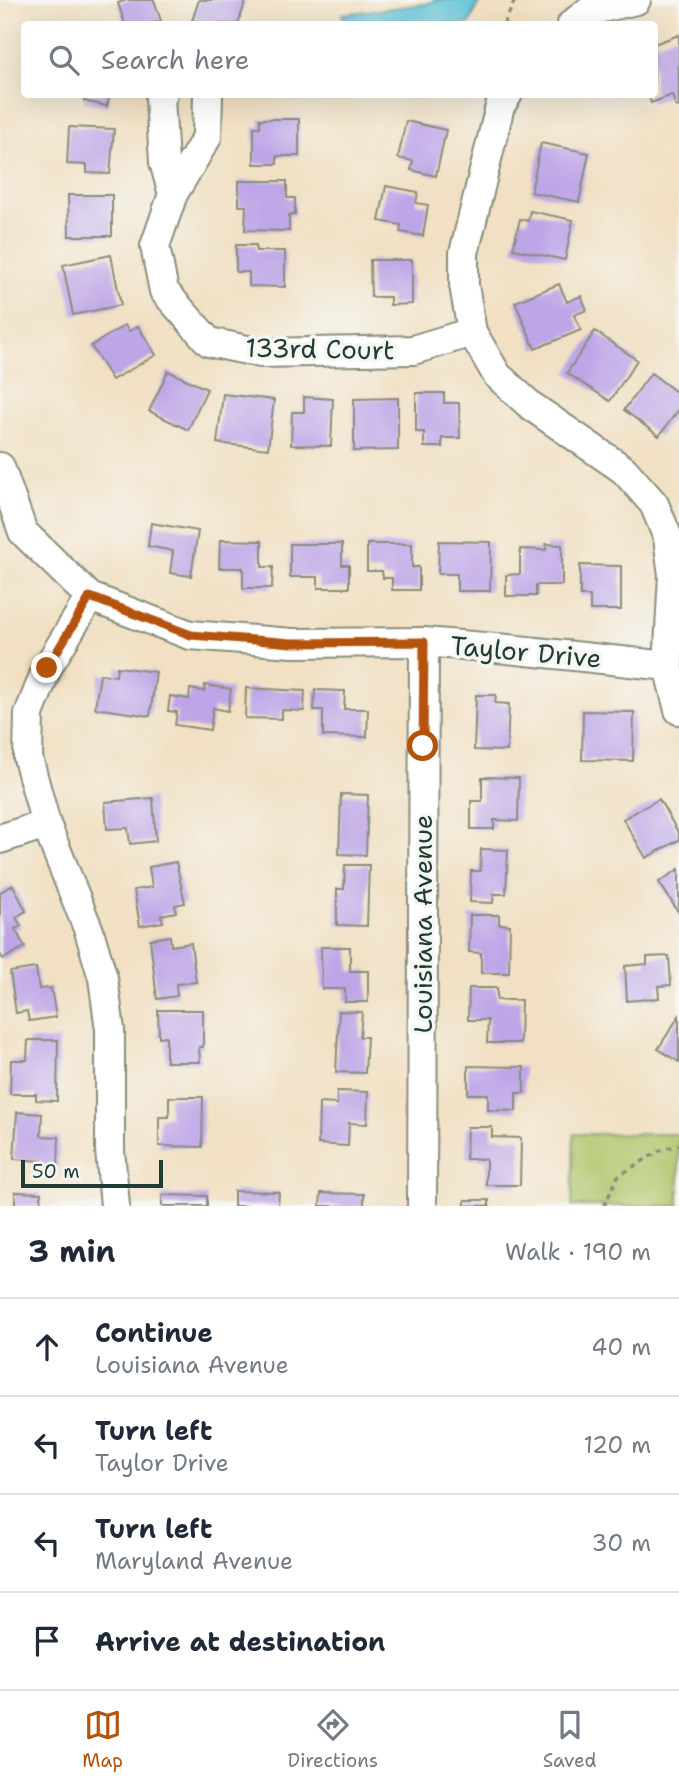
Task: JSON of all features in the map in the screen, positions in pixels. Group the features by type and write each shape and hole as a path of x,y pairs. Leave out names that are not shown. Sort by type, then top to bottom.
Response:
{"street":[{"path":"576,21 589,11 636,0"},
{"path":"160,98 164,162 173,194"},
{"name":"133rd Court","path":"208,98 208,137 173,194 155,246 164,291 209,342 261,353 413,350 472,332"},
{"path":"505,98 500,106 464,253 464,285 472,332 497,375 531,406 624,470 654,504 668,538 673,575 668,666 679,710"},
{"name":"Taylor Drive","path":"0,467 23,532 90,597 191,635 292,643 424,642 668,666"},
{"path":"90,597 47,668 29,714 28,758 46,824 89,931 103,978 110,1030 110,1150 115,1206"},
{"name":"Louisiana Avenue","path":"422,1206 424,642"},
{"path":"0,839 46,824"}],"path":[{"path":"505,21 515,0"},
{"path":"604,1206 618,1176 663,1149 679,1145"}],"green space":[{"path":"574,1134 679,1134 679,1206 572,1206"}],"water":[{"path":"435,0 480,0 470,21 344,21 342,14 426,4"}],"building":[{"path":"127,0 154,0 161,21 124,21 118,3"},
{"path":"199,0 246,0 239,21 192,21"},
{"path":"679,35 679,106 676,107 672,95 651,103 649,98 658,98 658,43"},
{"path":"85,98 109,98 107,106 84,101"},
{"path":"260,119 299,119 299,156 277,156 277,164 254,164 254,127 260,127"},
{"path":"406,121 446,130 436,176 411,170 413,161 398,158"},
{"path":"69,127 114,129 110,174 87,173 87,165 67,164"},
{"path":"541,143 589,153 579,202 531,192"},
{"path":"239,181 287,181 287,198 295,198 295,215 289,215 289,231 245,230 246,206 239,206"},
{"path":"386,186 418,192 416,203 428,205 423,236 400,232 401,225 379,221"},
{"path":"68,195 112,195 112,236 69,236"},
{"path":"530,211 573,220 565,260 513,249 520,219 528,221"},
{"path":"236,245 256,245 256,251 285,251 285,287 249,286 249,272 236,272"},
{"path":"111,255 121,305 73,315 63,265"},
{"path":"370,260 412,260 412,304 390,305 390,297 371,297"},
{"path":"559,284 567,302 581,296 587,310 574,315 581,330 535,349 515,302"},
{"path":"125,325 129,331 138,326 156,355 112,380 91,346"},
{"path":"595,331 637,360 610,401 567,373"},
{"path":"168,371 207,389 188,430 149,411"},
{"path":"651,373 679,394 679,409 659,436 624,410"},
{"path":"416,393 444,393 444,403 459,403 460,438 442,438 442,447 424,447 424,432 416,432"},
{"path":"223,394 274,400 268,449 217,443"},
{"path":"304,397 333,399 331,446 291,445 292,412 304,412"},
{"path":"398,398 398,450 354,451 354,399"},
{"path":"151,523 198,531 191,576 170,573 173,551 148,546"},
{"path":"220,540 262,541 262,567 273,567 272,588 243,588 243,568 219,568"},
{"path":"439,541 491,542 490,591 457,591 457,574 438,574"},
{"path":"290,544 342,544 342,565 349,565 349,588 318,588 318,577 290,577"},
{"path":"367,544 412,544 412,567 419,567 419,590 392,590 392,578 383,578 382,571 367,571"},
{"path":"546,544 562,545 562,585 536,585 536,596 506,596 506,575 520,574 520,549 546,550"},
{"path":"580,565 621,566 621,610 590,610 590,596 580,596"},
{"path":"117,667 156,672 150,716 95,708 100,674 116,676"},
{"path":"205,685 231,689 228,711 213,708 210,730 175,725 177,712 168,711 170,696 189,699 190,689 204,691"},
{"path":"246,688 305,691 304,711 282,710 282,719 245,718"},
{"path":"315,690 345,691 344,709 368,709 367,737 323,736 323,710 314,710"},
{"path":"476,695 496,695 495,703 509,704 507,751 474,750"},
{"path":"583,711 634,712 633,761 582,760"},
{"path":"482,777 519,778 518,821 494,820 494,829 471,829 471,801 482,801"},
{"path":"341,794 368,795 366,855 339,854"},
{"path":"153,798 156,841 130,844 128,828 107,829 105,802"},
{"path":"659,799 679,834 679,840 646,858 623,819"},
{"path":"481,849 508,850 506,894 494,894 493,903 470,902 471,871 480,871"},
{"path":"176,862 185,903 175,905 176,912 161,915 163,922 140,926 134,890 152,887 149,867"},
{"path":"345,865 369,865 367,926 337,925 337,889 344,889"},
{"path":"679,869 679,913 659,882"},
{"path":"13,885 26,911 16,917 21,926 15,929 25,947 3,959 0,954 0,892"},
{"path":"470,915 499,915 499,924 510,925 509,973 481,973 481,953 469,952"},
{"path":"170,936 171,946 191,943 196,982 176,984 177,996 157,999 150,939"},
{"path":"321,947 350,947 350,971 368,971 368,1002 345,1002 345,989 322,989"},
{"path":"669,956 671,985 658,986 659,998 627,1001 625,966 647,964 647,957"},
{"path":"36,968 39,989 51,988 56,1017 29,1021 27,1011 16,1013 10,972"},
{"path":"469,988 497,988 497,1000 521,1000 520,1043 487,1043 488,1020 468,1020"},
{"path":"158,1010 203,1010 203,1047 199,1047 200,1062 166,1062 166,1036 159,1037"},
{"path":"339,1011 362,1012 360,1037 367,1037 365,1073 336,1072"},
{"path":"679,1016 679,1062 658,1049"},
{"path":"28,1040 58,1040 57,1101 36,1100 36,1094 10,1094 11,1060 27,1060"},
{"path":"468,1066 524,1067 524,1093 516,1093 516,1111 488,1110 488,1094 468,1094"},
{"path":"337,1091 368,1092 367,1124 349,1123 348,1146 318,1144 319,1103 337,1104"},
{"path":"169,1097 203,1097 202,1147 159,1146 159,1117 169,1117"},
{"path":"17,1112 42,1114 41,1136 59,1137 58,1167 43,1166 43,1161 14,1159"},
{"path":"467,1127 492,1127 492,1137 521,1138 520,1185 486,1185 486,1159 466,1159"},
{"path":"234,1191 279,1192 278,1206 234,1206"},
{"path":"15,1192 41,1193 40,1206 15,1206"},
{"path":"321,1193 364,1194 364,1206 320,1206"},
{"path":"162,1195 207,1196 207,1206 162,1206"},
{"path":"465,1200 489,1200 489,1206 465,1206"}],"route":[{"path":"47,668 90,597 191,635 292,643 424,642 423,746"}]}
